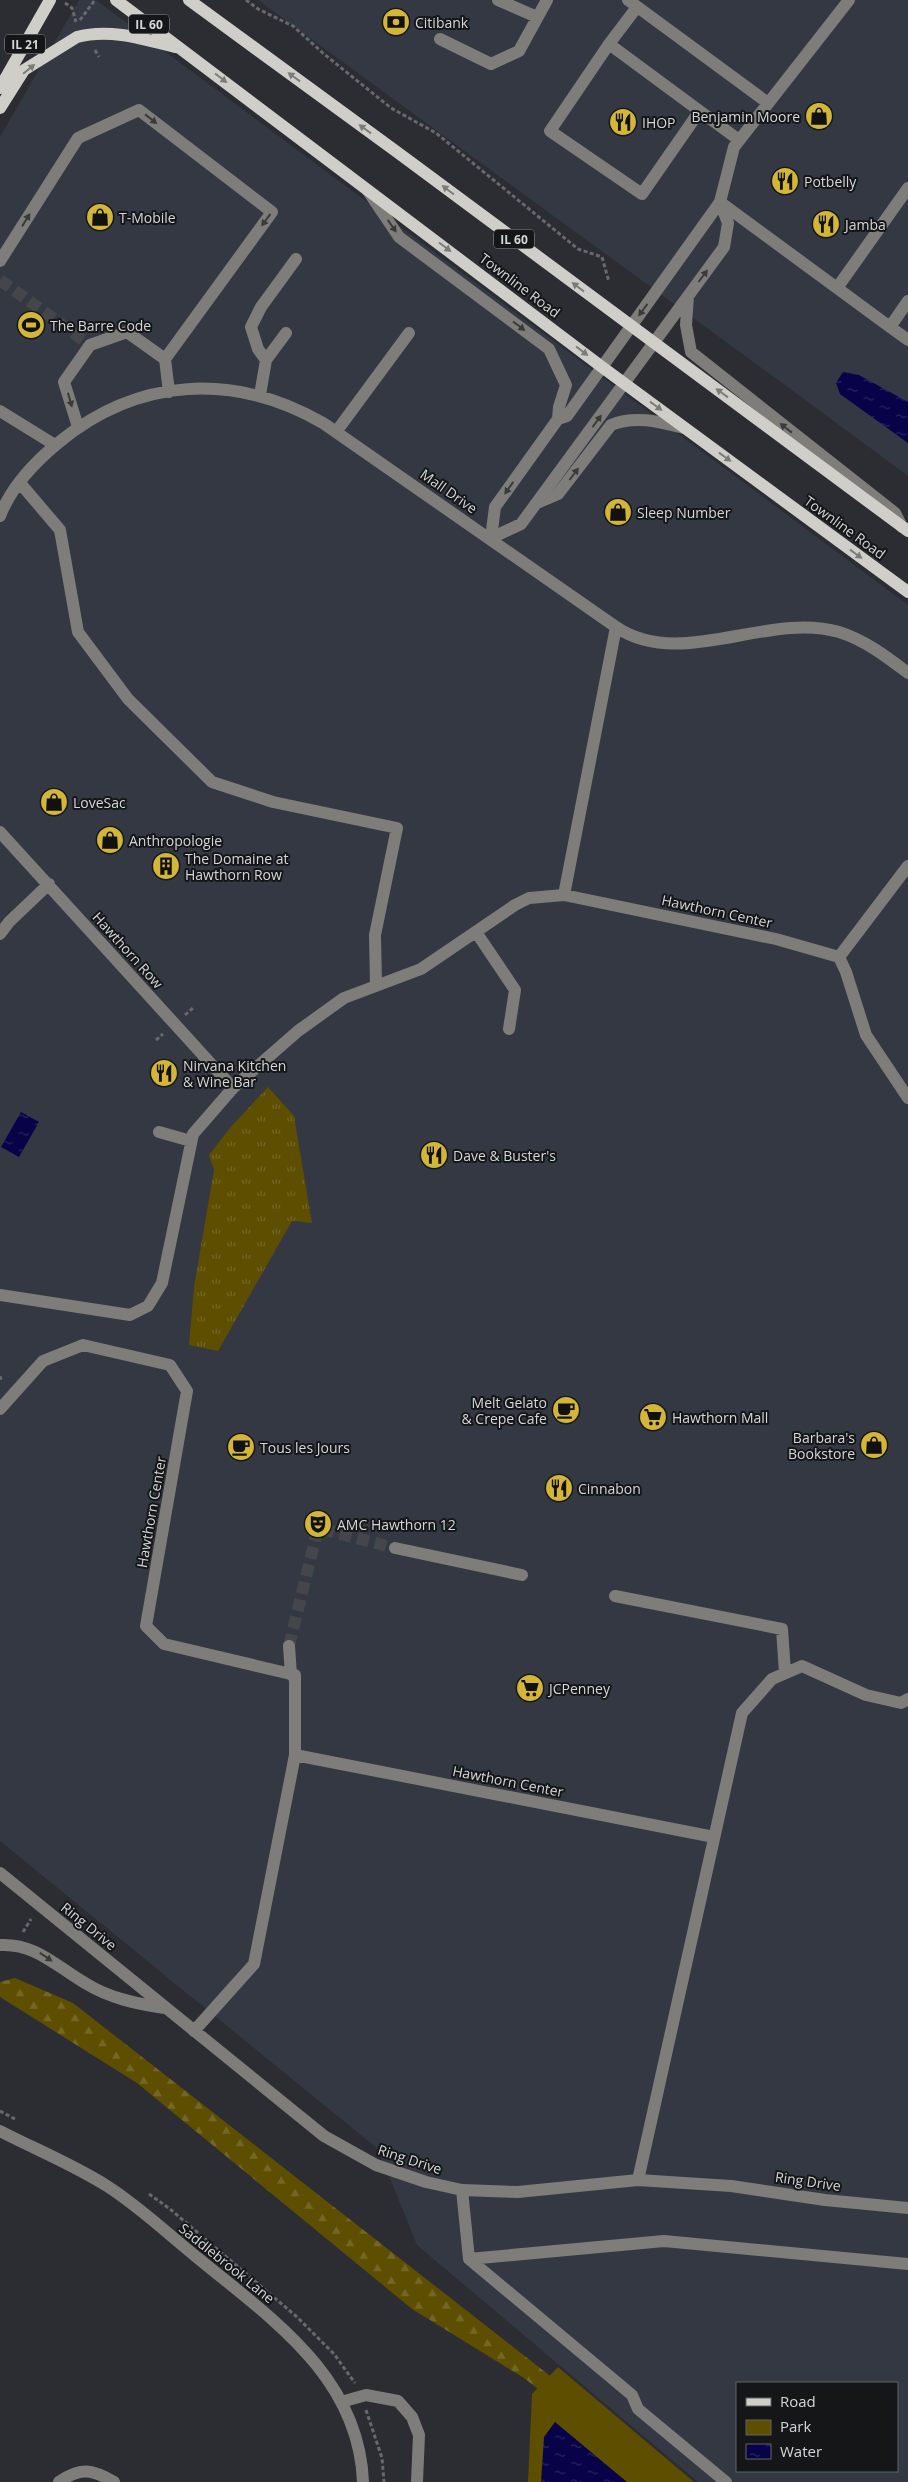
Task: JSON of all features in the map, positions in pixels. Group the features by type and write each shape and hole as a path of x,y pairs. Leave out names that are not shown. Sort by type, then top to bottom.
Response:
{"main road":[{"name":"IL 21","path":"0,88 50,0"},
{"name":"Townline Road","path":"116,0 602,367 908,592"},
{"name":"IL 60","path":"189,0 905,529"},
{"path":"0,108 24,70 77,37 84,35 130,35 182,49"}],"street":[{"path":"498,0 537,17"},
{"path":"440,39 491,64 519,51 547,0"},
{"path":"491,538 495,507 558,420 567,416 720,202 734,147 849,0"},
{"path":"699,112 642,194 550,132 610,44 632,4 768,103"},
{"path":"610,44 699,112 740,140"},
{"path":"0,262 78,138 139,110 272,212 165,359 169,392"},
{"path":"364,186 399,237 549,349 566,385 559,407 558,420"},
{"path":"837,288 908,188"},
{"path":"720,202 908,340"},
{"path":"491,538 521,524 724,247 728,223 720,202"},
{"path":"266,360 258,349 251,327 261,308 296,259"},
{"path":"688,296 686,325 688,346 691,352 895,513 905,529"},
{"path":"890,327 908,301"},
{"path":"78,427 64,382 90,345 126,332 165,359"},
{"path":"260,395 266,360 286,333"},
{"path":"336,432 409,333"},
{"name":"Mall Drive","path":"0,516 20,483 55,445 88,419 129,401 169,392 206,388 236,390 260,395 302,411 336,432 491,538 616,627 636,638 656,643 682,643 786,629 816,628 838,632 854,638 881,653 908,673"},
{"path":"0,411 55,445"},
{"path":"537,503 558,494 611,425 623,420 637,420 657,421 686,428"},
{"path":"20,483 60,530 78,632 128,699 212,782 273,802 397,828 375,935 376,985"},
{"path":"564,895 616,627"},
{"name":"Hawthorn Row","path":"0,832 233,1088"},
{"path":"908,866 839,958 846,972 866,1035 908,1098"},
{"path":"0,934 9,922 49,884"},
{"name":"Hawthorn Center","path":"191,1141 193,1134 233,1088 298,1031 344,998 421,969 529,898 564,895 776,939 839,958"},
{"path":"476,932 515,990 509,1029"},
{"path":"0,1295 130,1315 148,1306 162,1283 191,1141 159,1132"},
{"name":"Hawthorn Center","path":"2,1404 44,1361 83,1345 170,1365 188,1391 146,1626 164,1644 291,1674"},
{"path":"395,1548 522,1575"},
{"path":"615,1596 782,1629 785,1673"},
{"path":"194,2031 254,1964 295,1755 295,1676 291,1674 289,1646"},
{"path":"638,2180 742,1713 772,1678 802,1666 866,1696 901,1703 908,1699"},
{"name":"Hawthorn Center","path":"295,1755 714,1837"},
{"name":"Ring Drive","path":"0,1873 324,2136 344,2149 376,2165 426,2182 462,2190 518,2192 638,2180 731,2186 825,2200 908,2208"},
{"path":"0,1945 12,1944 36,1950 86,1984 132,2003 166,2008"},
{"name":"Saddlebrook Lane","path":"0,2132 107,2186 291,2335 305,2349 333,2387 341,2402 351,2423 362,2463 363,2482"},
{"path":"462,2190 469,2259 632,2395 638,2409 726,2482"},
{"path":"469,2259 664,2242 908,2264"},
{"path":"341,2402 366,2395 398,2401 412,2417 418,2435 417,2482"},
{"path":"59,2482 80,2471 96,2472 114,2482"}],"path":[{"path":"77,24 95,0"},
{"path":"246,0 258,9 294,26 324,54 391,108 436,133 578,249 602,258 609,282"}],"shaded area":[{"name":"Hawthorn Mall","path":"79,0 96,0 908,605 908,2482 698,2482 417,2245 378,2149 0,1841 0,137"},
{"path":"258,0 908,0 908,476 789,388"}],"green space":[{"path":"268,1087 294,1116 312,1223 292,1221 218,1351 189,1345 194,1287 214,1170 209,1155 230,1128"},
{"path":"15,1978 73,2003 686,2482 630,2461 524,2378 412,2309 137,2083 0,1997 0,1982"},
{"path":"558,2367 694,2482 528,2482 532,2394"}],"water":[{"path":"843,372 859,375 908,402 908,443 840,394 836,383"},
{"path":"21,1112 39,1122 19,1157 1,1147"},
{"path":"555,2422 627,2482 541,2482 544,2437"}],"tunnel":[{"path":"0,280 90,345"},
{"path":"289,1646 318,1528 395,1548"}],"place":[{"name":"Citibank","path":"396,22"},
{"name":"Benjamin Moore","path":"819,116"},
{"name":"IHOP","path":"623,122"},
{"name":"Potbelly","path":"785,181"},
{"name":"T-Mobile","path":"100,217"},
{"name":"Jamba","path":"826,224"},
{"name":"The Barre Code","path":"31,325"},
{"name":"Sleep Number","path":"618,512"},
{"name":"LoveSac","path":"54,802"},
{"name":"Anthropologie","path":"110,840"},
{"name":"The Domaine at Hawthorn Row","path":"166,866"},
{"name":"Nirvana Kitchen & Wine Bar","path":"164,1073"},
{"name":"Dave & Buster's","path":"434,1155"},
{"name":"Melt Gelato & Crepe Cafe","path":"566,1410"},
{"name":"Hawthorn Mall","path":"653,1417"},
{"name":"Barbara's Bookstore","path":"874,1445"},
{"name":"Tous les Jours","path":"241,1447"},
{"name":"Cinnabon","path":"559,1488"},
{"name":"AMC Hawthorn 12","path":"318,1524"},
{"name":"JCPenney","path":"530,1688"}]}
